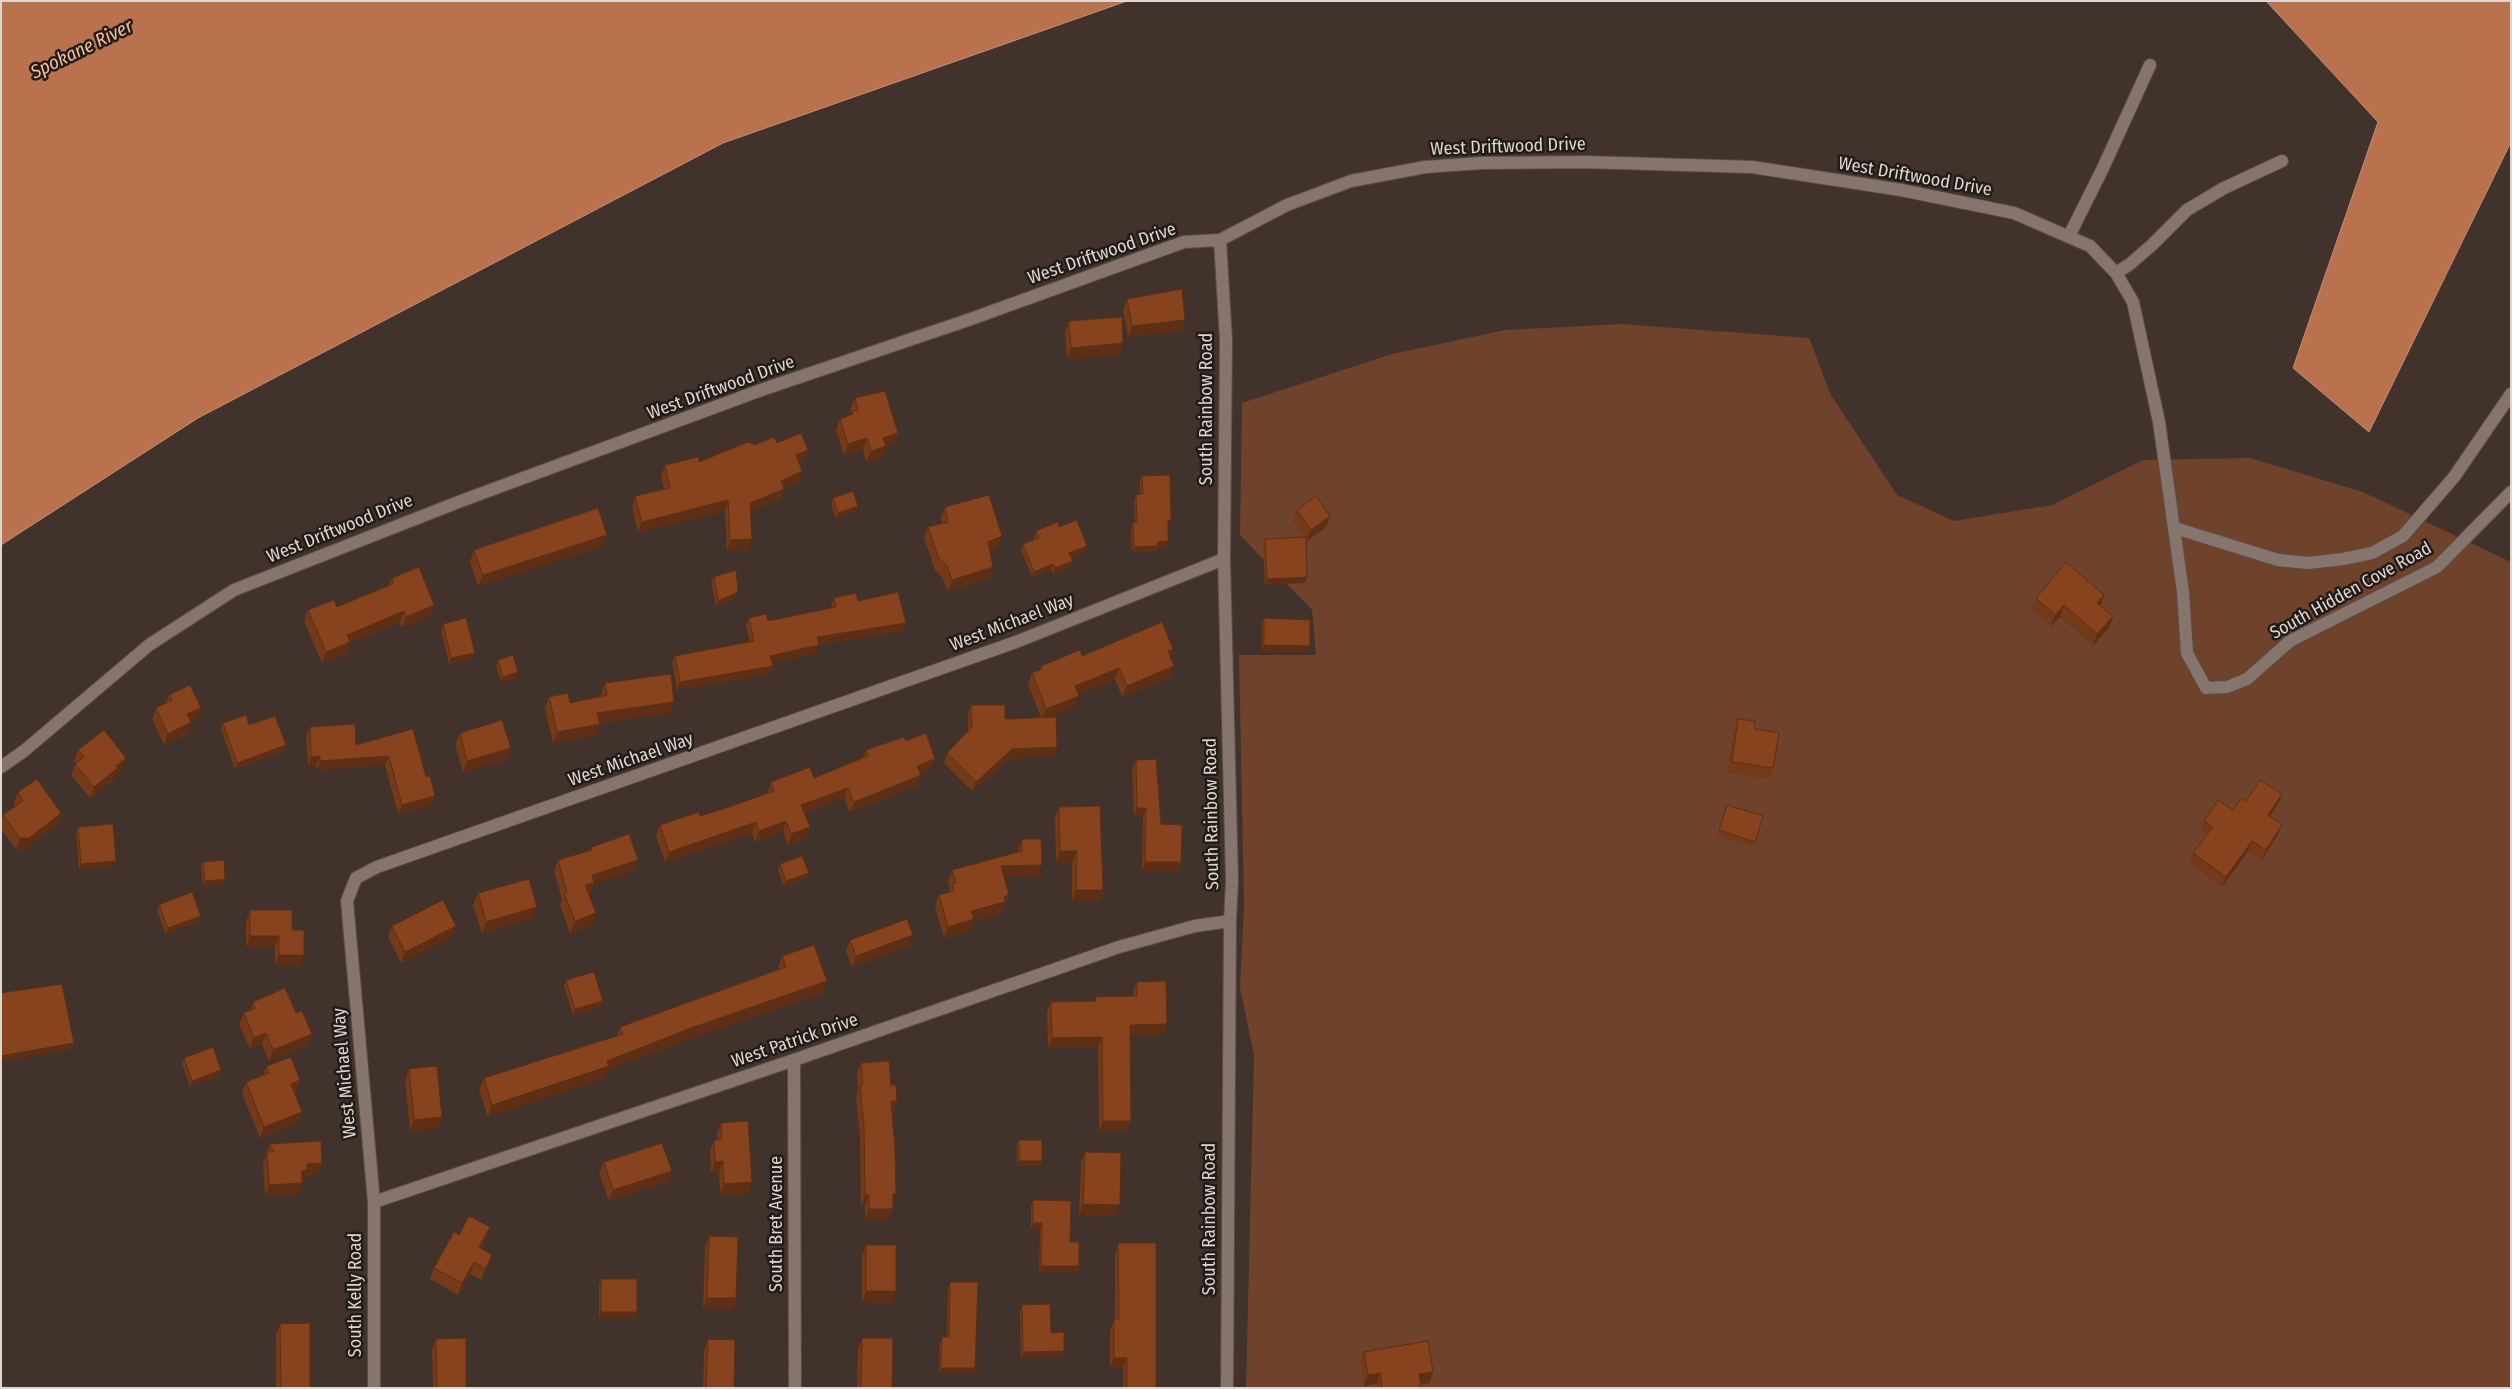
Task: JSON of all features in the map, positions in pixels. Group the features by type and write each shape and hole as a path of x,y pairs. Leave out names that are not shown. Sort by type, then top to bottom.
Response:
{"street":[{"path":"2069,236 2150,65"},
{"path":"2116,273 2152,245 2187,210 2224,188 2282,161"},
{"name":"West Driftwood Drive","path":"1,767 24,751 149,645 234,590 461,501 764,390 968,320 1184,242 1220,240 1287,205 1351,182 1425,167 1482,163 1585,162 1752,167 1883,187 2014,213 2090,246 2116,273 2133,302 2159,422 2175,528"},
{"name":"South Rainbow Road","path":"1220,240 1226,340 1224,559 1232,880 1230,921 1227,1388"},
{"path":"2175,528 2278,560 2308,563 2342,560 2372,553 2403,536 2454,477 2511,394"},
{"name":"South Hidden Cove Road","path":"2175,528 2183,592 2187,654 2206,688 2227,687 2247,679 2290,641 2437,567 2511,492"},
{"name":"West Michael Way","path":"374,1202 347,901 356,878 377,867 1016,642 1224,559"},
{"name":"West Patrick Drive","path":"374,1202 794,1060 1119,947 1195,926 1230,921"},
{"name":"South Bret Avenue","path":"794,1060 795,1388"},
{"name":"South Kelly Road","path":"374,1202 374,1388"}],"shaded area":[{"path":"1622,324 1809,338 1831,395 1897,495 1954,521 2052,505 2143,460 2250,458 2363,492 2511,562 2511,1388 1246,1388 1254,1055 1240,988 1244,906 1239,655 1316,655 1312,610 1240,535 1242,403 1392,354 1505,330"}],"water":[{"name":"Spokane River","path":"1,1 1127,1 723,143 198,418 1,545"},
{"path":"2266,1 2511,1 2511,142 2369,432 2293,368 2378,122"}],"building":[{"path":"1182,289 1185,320 1132,326 1127,299"},
{"path":"1122,317 1123,343 1071,348 1069,321"},
{"path":"885,391 898,433 883,438 886,446 871,451 867,438 848,444 840,419 853,414 852,411 858,410 855,398"},
{"path":"801,433 808,450 796,455 802,471 781,481 784,489 750,503 752,539 730,540 728,500 642,522 635,496 670,488 665,465 698,457 699,462 748,442 755,445 774,437 777,443"},
{"path":"1170,475 1171,520 1168,520 1168,541 1158,542 1158,546 1134,547 1133,522 1137,522 1136,495 1143,494 1142,476"},
{"path":"853,491 858,506 838,513 833,498"},
{"path":"989,495 1002,536 988,542 993,567 952,580 947,566 939,559 928,527 948,522 945,507"},
{"path":"1316,496 1330,516 1311,530 1297,510"},
{"path":"598,508 607,535 483,575 474,550"},
{"path":"1077,520 1087,546 1069,553 1073,561 1055,568 1053,564 1034,572 1023,544 1039,538 1036,531 1058,522 1059,527"},
{"path":"1306,537 1307,577 1267,579 1265,539"},
{"path":"2066,562 2104,595 2097,603 2113,616 2097,634 2064,605 2055,615 2036,598"},
{"path":"419,567 434,605 406,617 404,611 347,635 350,642 326,652 308,610 334,600 337,607 393,584 392,578"},
{"path":"736,570 738,592 718,601 714,577"},
{"path":"898,592 906,623 817,637 819,645 770,656 773,666 680,682 675,656 754,641 749,618 766,614 768,621 836,607 834,598 856,593 858,601"},
{"path":"466,618 475,653 451,658 443,624"},
{"path":"1264,618 1310,620 1310,646 1264,645"},
{"path":"1162,622 1173,649 1168,651 1174,666 1127,686 1119,668 1075,686 1079,696 1046,709 1032,673 1042,669 1041,666 1080,650 1082,656"},
{"path":"513,655 518,672 503,677 498,660"},
{"path":"671,674 674,702 597,713 600,724 557,732 549,697 568,693 570,703 607,695 605,683"},
{"path":"190,685 201,708 187,714 191,722 168,734 156,708 172,700 169,695"},
{"path":"971,705 1005,705 1005,719 1056,717 1057,747 1012,749 976,782 947,753 972,727"},
{"path":"246,715 249,725 275,716 286,745 237,763 223,723"},
{"path":"1738,719 1755,721 1754,729 1779,733 1773,768 1732,762"},
{"path":"502,720 511,748 467,761 460,733"},
{"path":"355,724 356,745 413,729 426,777 430,776 435,796 402,805 389,756 320,761 320,756 311,757 310,727"},
{"path":"104,730 126,758 116,766 118,768 94,787 75,764 84,757 78,750"},
{"path":"926,733 935,759 917,766 921,775 854,802 848,788 801,805 810,827 791,834 786,821 759,831 756,822 669,852 660,825 699,812 700,816 774,791 771,782 810,767 814,778 868,756 866,750 904,737 906,741"},
{"path":"1156,759 1161,824 1182,825 1181,862 1145,862 1146,808 1137,808 1136,760"},
{"path":"37,779 61,813 29,838 20,838 3,815 23,801 18,792"},
{"path":"2260,780 2282,794 2268,815 2282,825 2266,850 2252,841 2226,877 2193,853 2213,827 2204,821 2218,800 2233,810 2241,798 2246,801"},
{"path":"1727,805 1763,816 1755,842 1719,830"},
{"path":"1100,806 1103,890 1076,890 1077,851 1060,851 1059,807"},
{"path":"113,824 116,861 81,864 78,827"},
{"path":"629,834 638,860 592,875 594,883 585,885 596,913 575,921 564,893 567,892 558,860 592,850 592,847"},
{"path":"1022,839 1041,839 1042,865 1001,866 1009,895 1004,897 1005,902 971,911 974,919 948,927 939,895 954,891 952,884 956,883 952,870 1022,851"},
{"path":"802,856 809,873 786,881 780,864"},
{"path":"224,860 225,879 205,881 203,862"},
{"path":"529,879 537,907 486,922 478,893"},
{"path":"192,892 201,916 168,928 159,905"},
{"path":"443,900 456,926 405,952 392,926"},
{"path":"250,910 292,910 292,930 304,930 304,955 279,955 279,936 250,936"},
{"path":"907,919 913,935 856,956 850,940"},
{"path":"814,945 827,981 691,1028 607,1061 609,1066 492,1105 484,1078 623,1034 620,1027 786,967 782,956"},
{"path":"594,972 603,1001 575,1009 566,980"},
{"path":"1166,981 1167,1024 1130,1025 1131,1121 1103,1121 1102,1037 1052,1038 1051,1002 1096,1001 1095,997 1137,996 1137,982"},
{"path":"62,984 74,1043 1,1056 1,993"},
{"path":"285,988 296,1013 302,1011 312,1034 273,1050 266,1033 254,1038 244,1013 255,1008 253,1002"},
{"path":"213,1047 221,1070 192,1081 184,1058"},
{"path":"291,1057 300,1080 291,1084 302,1112 264,1127 246,1082 269,1073 267,1066"},
{"path":"889,1061 891,1085 896,1085 897,1101 891,1101 896,1194 893,1194 893,1209 869,1209 869,1195 865,1195 864,1126 860,1086 863,1085 861,1063"},
{"path":"437,1066 442,1117 414,1120 409,1069"},
{"path":"748,1121 752,1182 724,1184 723,1161 715,1162 714,1140 722,1140 721,1123"},
{"path":"1019,1140 1042,1140 1042,1161 1019,1161"},
{"path":"321,1141 322,1163 307,1164 307,1170 302,1171 302,1183 269,1185 267,1152 274,1152 270,1144"},
{"path":"662,1143 672,1171 613,1190 604,1162"},
{"path":"1085,1152 1121,1153 1120,1205 1083,1204"},
{"path":"1033,1200 1071,1201 1070,1242 1079,1242 1079,1266 1041,1266 1042,1223 1033,1223"},
{"path":"469,1216 490,1227 479,1247 492,1255 485,1269 474,1262 462,1283 434,1268 454,1232 459,1235"},
{"path":"709,1236 738,1237 736,1298 707,1298"},
{"path":"1118,1243 1156,1243 1156,1388 1127,1388 1127,1358 1114,1358 1114,1319 1119,1319"},
{"path":"866,1245 896,1245 896,1291 866,1291"},
{"path":"601,1279 637,1279 637,1312 601,1312"},
{"path":"950,1282 978,1282 975,1368 941,1368 942,1337 949,1337"},
{"path":"1050,1304 1051,1333 1064,1332 1064,1351 1023,1352 1022,1305"},
{"path":"310,1323 310,1388 281,1388 280,1324"},
{"path":"466,1338 466,1388 437,1388 436,1339"},
{"path":"862,1338 893,1338 892,1388 861,1388"},
{"path":"708,1339 735,1340 734,1388 706,1388"},
{"path":"1428,1341 1433,1372 1419,1374 1421,1388 1382,1388 1380,1373 1368,1375 1364,1352"}]}
